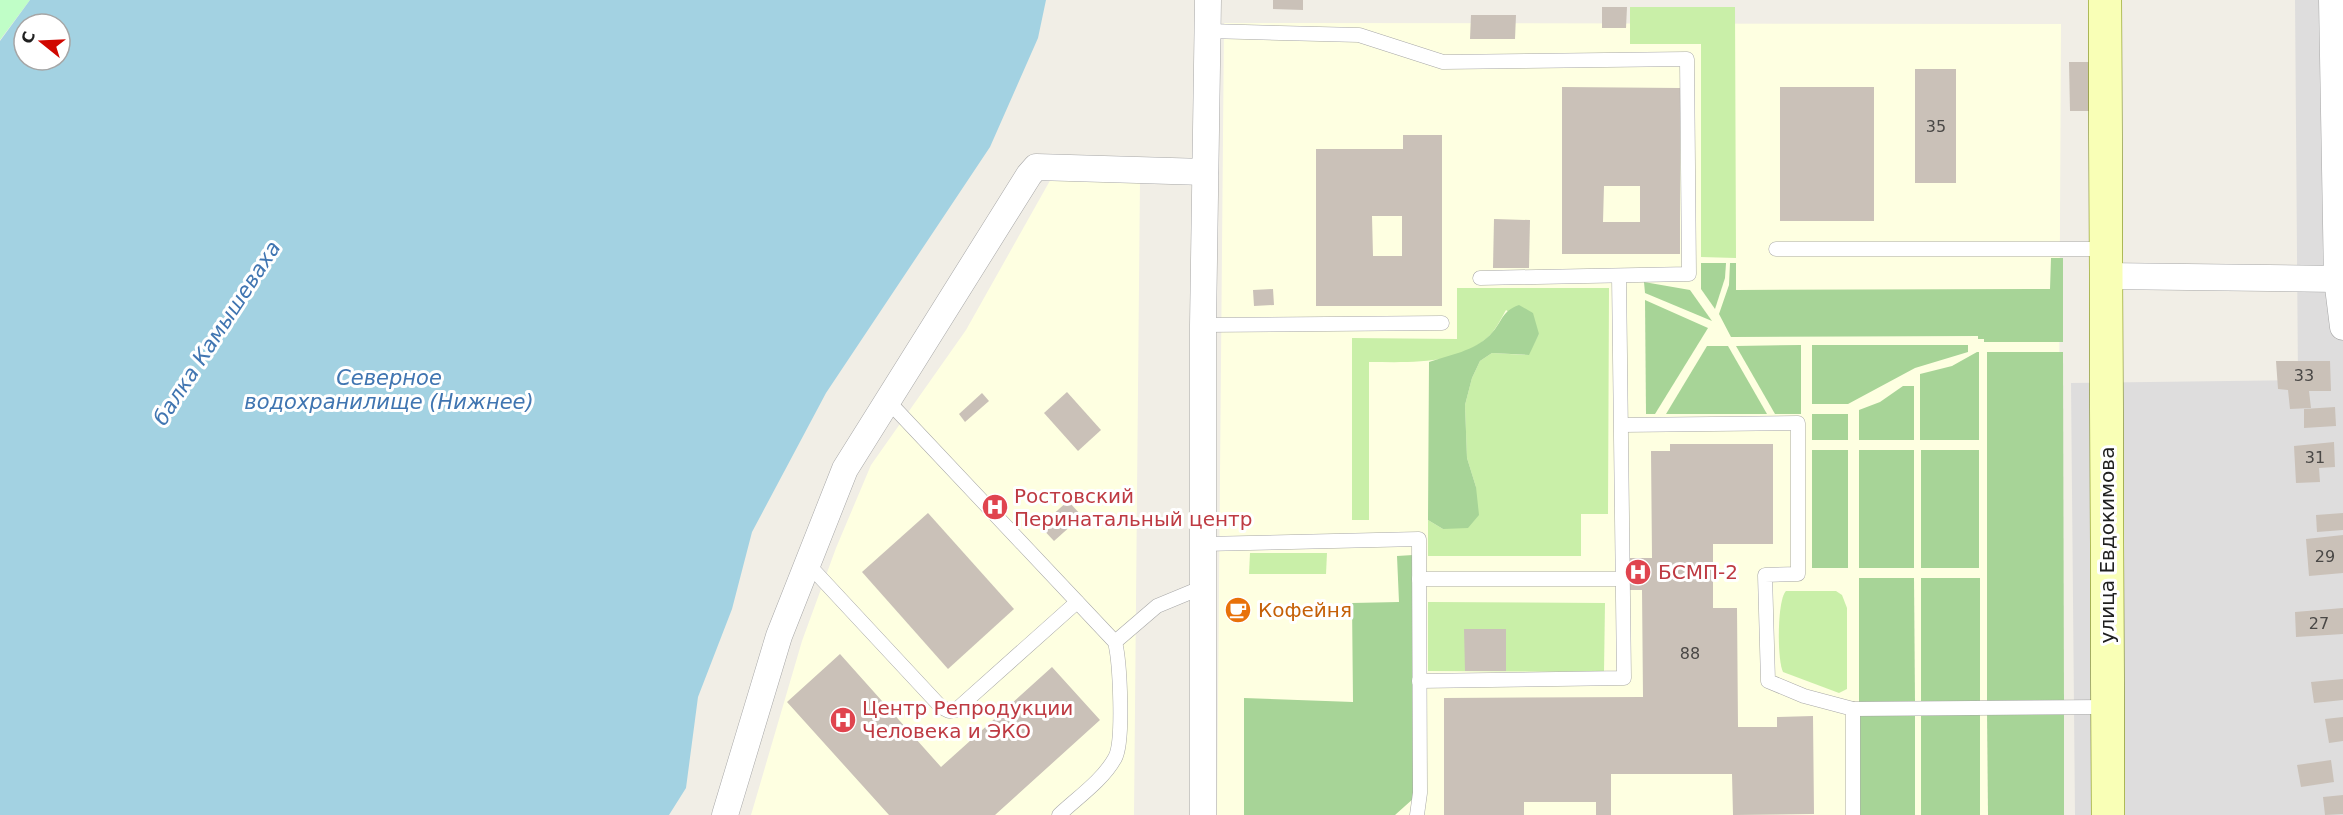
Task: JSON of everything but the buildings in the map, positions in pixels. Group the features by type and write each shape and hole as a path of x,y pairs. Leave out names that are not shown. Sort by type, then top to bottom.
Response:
{"main road":[{"name":"улица Евдокимова","path":"2105,0 2108,815"}],"street":[{"path":"1203,815 1203,326 1208,0"},
{"path":"2332,0 2338,93 2337,279 2343,327"},
{"path":"725,815 779,636 844,469 1036,167 1205,172"},
{"path":"2106,262 2337,279"}],"lane":[{"path":"1208,31 1359,35 1443,62 1687,59 1689,274 1480,278"},
{"path":"1776,249 2106,262"},
{"path":"1419,681 1624,678 1619,276"},
{"path":"1203,326 1442,323"},
{"path":"888,401 1115,642 1119,658 1119,742 1116,758 1059,815"},
{"path":"1622,425 1798,423 1798,574 1765,575 1768,681 1804,696 1853,709 2108,707"},
{"path":"1203,544 1419,539 1420,793 1417,815"},
{"path":"807,563 941,706 949,711 956,710 1077,602"},
{"path":"1419,579 1623,579"},
{"path":"1115,642 1157,606 1203,587"},
{"path":"1853,709 1853,815"}],"shaded area":[{"path":"2295,0 2343,0 2343,815 2075,815 2071,383 2298,380"},
{"name":"БСМП-2","path":"1224,23 2061,24 2057,815 1217,815"},
{"name":"Ростовский Перинатальный центр","path":"1052,177 1140,178 1134,815 751,815 802,641 836,548 871,465 966,330"}],"green space":[{"path":"0,0 30,0 21,12 12,12 12,24 0,40"},
{"path":"1630,7 1735,7 1736,258 1701,257 1701,44 1630,44"},
{"path":"2051,258 2063,258 2063,342 1984,342 1984,339 1978,339 1978,336 1731,337 1719,314 1729,285 1730,263 1736,263 1736,290 2050,289"},
{"path":"1701,263 1726,263 1725,278 1715,309 1701,289"},
{"path":"1644,282 1690,290 1712,321 1645,293"},
{"path":"1457,288 1609,288 1608,514 1581,514 1581,556 1428,556 1428,520 1443,529 1476,487 1467,458 1465,405 1472,378 1480,361 1492,353 1528,355 1539,334 1506,310 1491,334 1465,352 1450,357 1417,362 1369,362 1369,520 1352,520 1352,338 1457,339"},
{"path":"1645,300 1708,328 1655,414 1646,414"},
{"path":"1519,305 1533,313 1539,334 1529,355 1492,353 1480,361 1472,378 1465,405 1467,458 1476,487 1479,515 1468,528 1443,529 1428,520 1429,362 1477,345 1490,335 1508,311"},
{"path":"1801,345 1801,414 1775,414 1736,346"},
{"path":"1812,345 1968,345 1968,352 1915,368 1848,404 1812,404"},
{"path":"1707,346 1728,346 1767,414 1666,414"},
{"path":"1979,352 1979,440 1920,440 1920,374 1952,366"},
{"path":"1987,352 2063,352 2064,702 1987,702"},
{"path":"1903,386 1914,386 1914,440 1859,440 1859,410 1880,402"},
{"path":"1812,414 1848,414 1848,440 1812,440"},
{"path":"1812,450 1848,450 1848,568 1812,568"},
{"path":"1859,450 1914,450 1914,568 1859,568"},
{"path":"1921,450 1979,450 1979,568 1921,568"},
{"path":"1250,553 1327,553 1326,574 1249,574"},
{"path":"1413,555 1414,798 1395,815 1244,815 1244,698 1353,702 1352,603 1399,602 1397,556"},
{"path":"1859,578 1914,578 1915,702 1859,702"},
{"path":"1921,578 1980,578 1980,702 1921,702"},
{"path":"1786,591 1836,591 1842,595 1847,608 1847,689 1839,693 1783,672 1779,630 1781,606"},
{"path":"1428,602 1605,603 1604,672 1428,671"},
{"path":"1859,712 1915,712 1915,815 1860,815"},
{"path":"1921,712 1980,712 1980,815 1921,815"},
{"path":"1987,712 2064,712 2064,815 1988,815"}],"water":[{"name":"Северное водохранилище (Нижнее)","path":"30,0 1046,0 1038,38 990,147 826,393 752,532 732,609 698,697 686,788 669,815 0,815 0,41 12,25 12,72 72,72 72,12 21,12"}],"place":[{"name":"Ростовский Перинатальный центр","path":"995,507"},
{"name":"БСМП-2","path":"1638,572"},
{"name":"Кофейня","path":"1238,610"},
{"name":"Центр Репродукции Человека и ЭКО","path":"843,720"}],"water label":[{"name":"балка Камышеваха","path":"217,333"}]}
